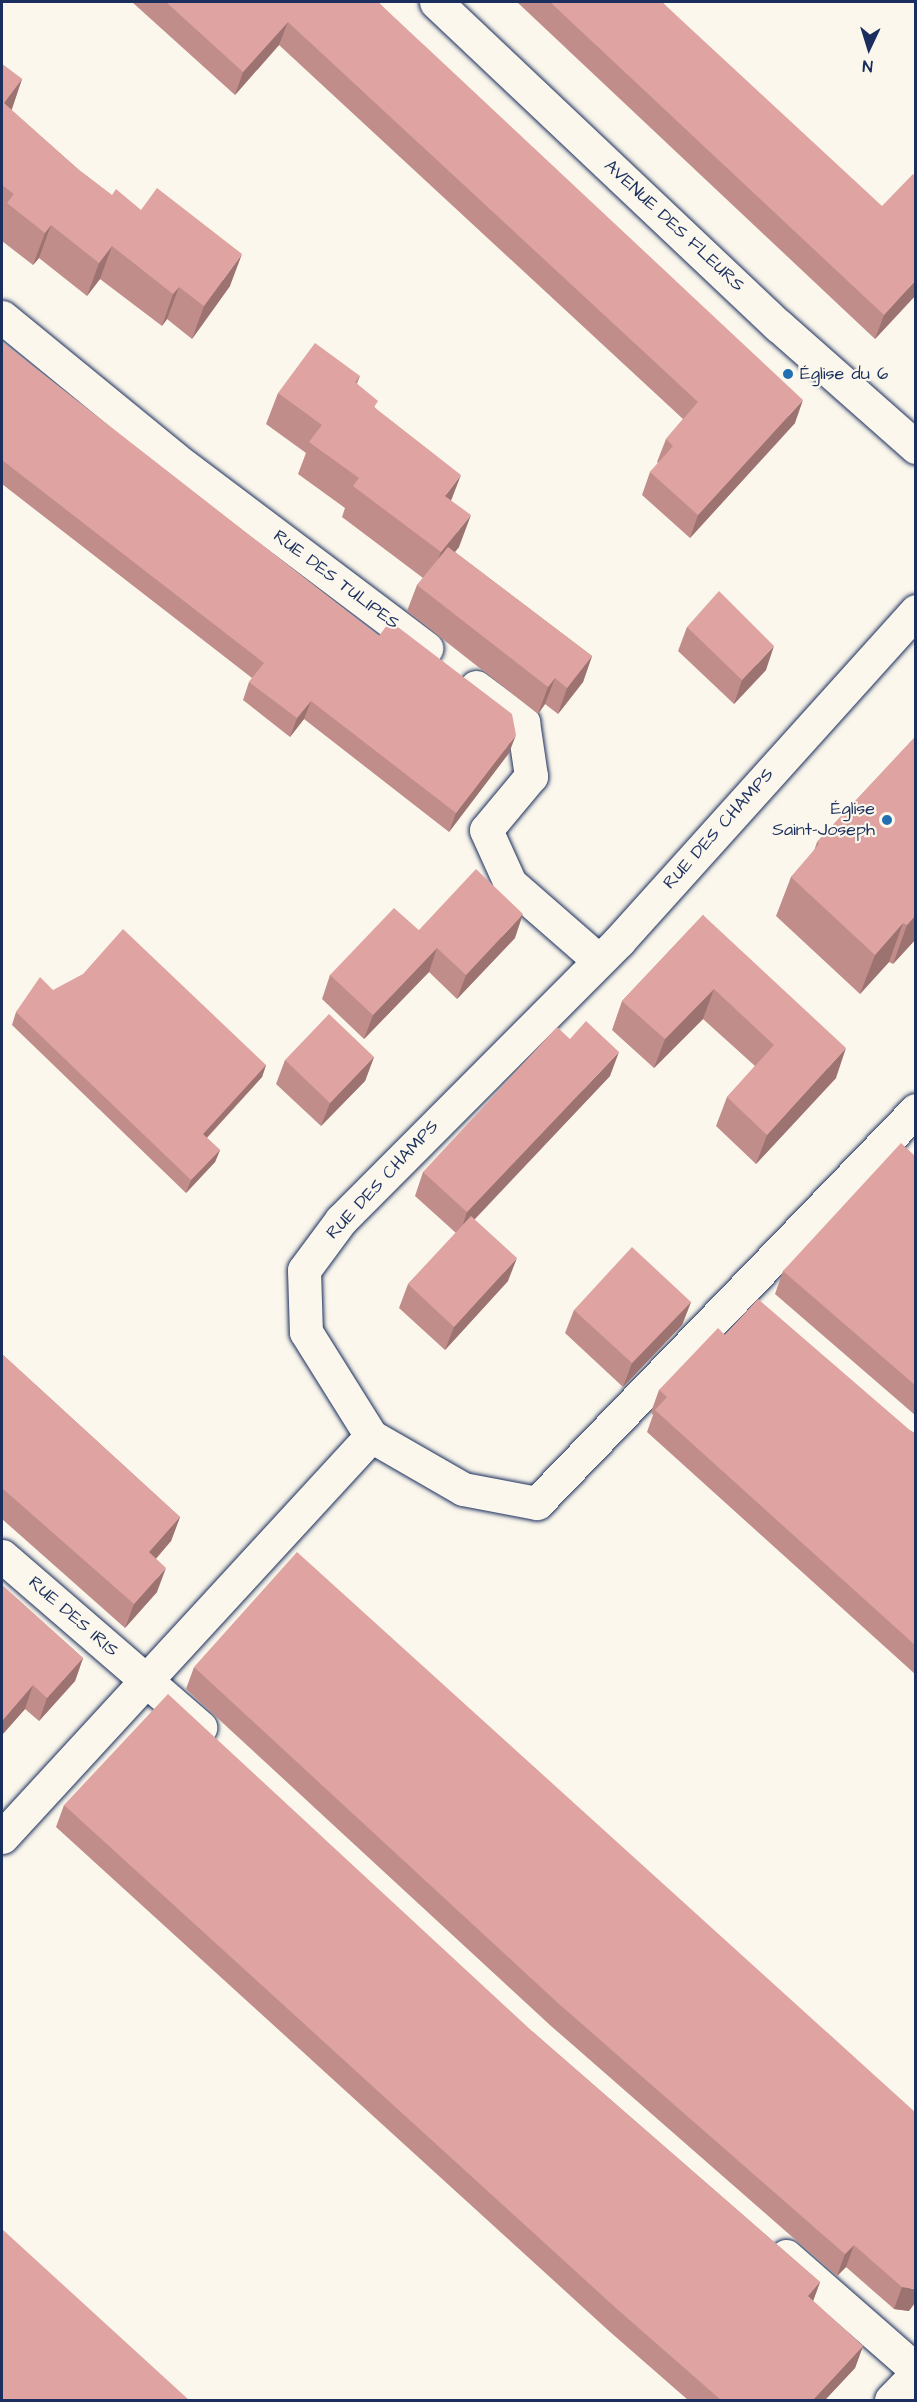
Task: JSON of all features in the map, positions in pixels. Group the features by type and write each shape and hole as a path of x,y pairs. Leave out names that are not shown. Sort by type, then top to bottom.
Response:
{"street":[{"name":"AVENUE DES FLEURS","path":"436,2 779,326 915,447"},
{"name":"RUE DES TULIPES","path":"2,317 174,458 523,722 531,776 486,830 510,883 597,959"},
{"name":"RUE DES CHAMPS","path":"915,611 619,941 597,959 340,1220 304,1270 306,1332 371,1436 463,1489 537,1503 756,1302 915,1110"},
{"path":"2,1837 144,1679 371,1436"},
{"name":"RUE DES IRIS","path":"2,1556 225,1750"},
{"path":"761,2234 915,2372 891,2400"}],"building":[{"path":"166,2 378,2 803,400 698,515 650,472 673,446 666,439 698,402 288,22 243,72"},
{"path":"550,2 662,2 882,206 913,174 915,176 915,281 884,315"},
{"path":"2,64 22,79 4,103 79,170 112,195 116,189 141,210 157,188 242,254 204,306 179,287 173,294 112,246 99,263 51,225 45,233 7,203 14,194 2,185"},
{"path":"2,342 379,636 390,621 512,714 516,735 456,813 311,701 297,718 249,682 264,663 2,460"},
{"path":"315,343 360,376 355,382 378,401 374,407 461,475 445,496 471,515 441,552 353,486 359,478 309,442 322,425 278,393"},
{"path":"448,547 592,656 567,688 555,678 548,687 417,585"},
{"path":"719,591 774,646 742,680 687,627"},
{"name":"Église Saint-Joseph","path":"915,737 915,916 907,925 903,923 875,955 791,877 819,844 817,842"},
{"path":"476,869 523,914 466,975 437,948 373,1015 330,975 394,908 431,941 419,930"},
{"path":"703,915 846,1048 767,1135 727,1097 774,1045 714,989 665,1039 622,1001"},
{"path":"123,929 266,1065 203,1134 220,1150 191,1180 16,1012 40,977 53,990 83,974"},
{"path":"329,1014 374,1057 330,1103 285,1060"},
{"path":"586,1021 619,1052 467,1212 423,1172 557,1027 570,1039"},
{"path":"901,1143 915,1156 915,1385 783,1271"},
{"path":"471,1216 517,1258 454,1327 408,1284"},
{"path":"632,1247 691,1302 632,1363 574,1310"},
{"path":"758,1299 915,1433 915,1645 655,1410 667,1397 659,1390 718,1328 725,1335"},
{"path":"2,1354 180,1517 149,1552 166,1568 134,1604 2,1488"},
{"path":"297,1552 915,2112 915,2289 902,2287 854,2245 845,2254 559,2004 194,1667"},
{"path":"2,1585 83,1658 47,1698 33,1685 2,1721"},
{"path":"168,1694 533,2032 820,2282 808,2296 863,2346 813,2400 721,2400 617,2309 64,1805"},
{"path":"2,2229 189,2400 2,2400"}],"place":[{"name":"Église du 6","path":"788,374"},
{"name":"Église Saint-Joseph","path":"887,820"}]}
